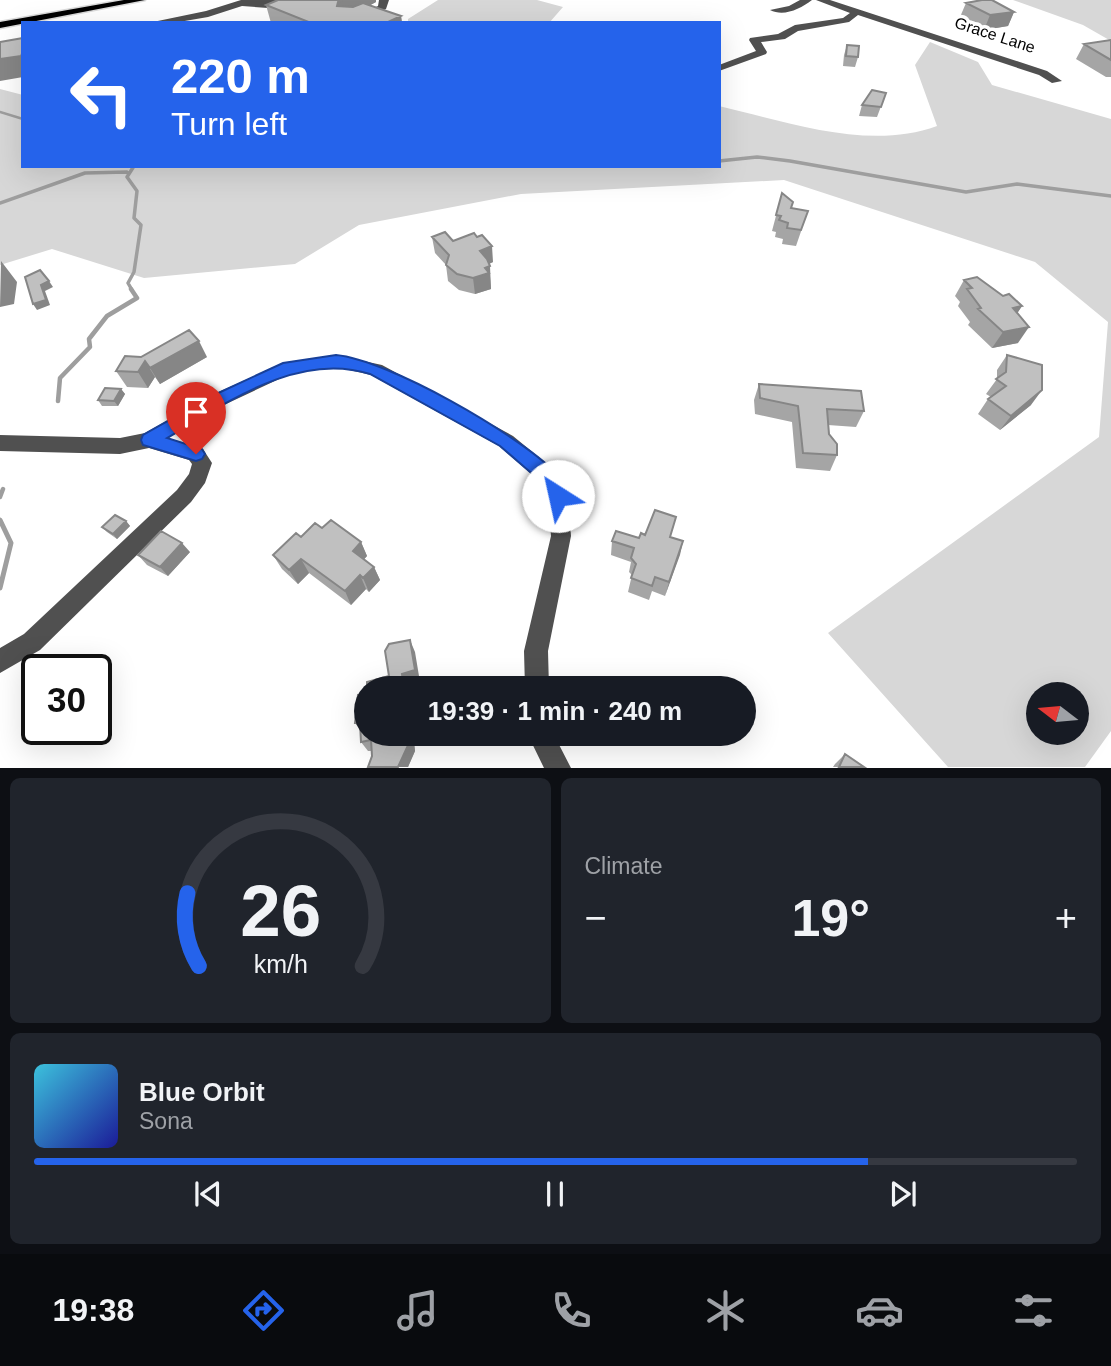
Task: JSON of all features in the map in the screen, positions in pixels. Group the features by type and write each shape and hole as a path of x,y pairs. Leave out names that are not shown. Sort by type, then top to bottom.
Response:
{"main road":[{"path":"22,21 140,0"},
{"path":"0,25 21,21"}],"street":[{"path":"165,21 208,14 246,2 268,5 300,0"},
{"path":"354,21 376,13 383,7 384,0"},
{"path":"775,10 791,9 807,0"},
{"path":"821,0 857,12"},
{"name":"Grace Lane","path":"844,0 1056,76 857,12"},
{"path":"721,68 764,50 754,40 760,37 778,38 795,28 846,20 857,12"},
{"path":"0,443 120,446 149,440 220,399 289,367 336,361 376,370 506,441 551,480 558,496 561,536 537,651 537,676"},
{"path":"0,661 32,642 184,496 198,477 202,463 196,454 149,440"},
{"path":"546,746 558,768"}],"shaded area":[{"path":"438,0 537,0 563,7 551,21 408,19"},
{"path":"1013,0 1111,0 1111,41 1083,25"},
{"path":"930,42 978,62 992,85 1111,119 1111,731 1085,767 948,767 828,633 1099,437 1108,322 1035,262 784,180 521,194 359,225 295,264 144,278 52,249 0,265 0,89 21,94 21,168 721,168 721,106 800,126 856,135 911,133 937,126 915,65"}],"building":[{"path":"278,0 342,0 337,6 353,7 363,3 401,16 390,21 306,21 266,5"},
{"path":"992,0 1014,12 990,15 966,3"},
{"path":"21,38 21,56 0,59 0,42"},
{"path":"1111,40 1111,60 1084,44"},
{"path":"847,45 859,46 858,57 846,56"},
{"path":"872,90 886,93 881,107 862,105"},
{"path":"782,193 793,202 791,208 808,211 801,230 787,228 788,223 779,220 781,216 776,215"},
{"path":"445,232 453,241 474,233 477,237 482,235 492,246 480,251 490,266 485,268 489,273 473,278 457,274 446,265 449,255 432,237"},
{"path":"40,270 49,281 41,285 46,300 33,304 25,277"},
{"path":"977,277 1003,296 1009,294 1022,306 1013,308 1029,327 1003,332 978,309 981,308 967,289 972,288 964,280"},
{"path":"189,330 199,341 150,368 145,361 138,372 116,371 125,356 141,357"},
{"path":"1007,355 1042,365 1042,390 1011,416 988,399 1006,386 996,379 1006,372"},
{"path":"759,384 861,391 864,411 827,409 829,434 837,444 837,455 803,453 798,406 760,398"},
{"path":"105,388 121,389 114,401 98,400"},
{"path":"655,510 676,517 670,537 683,541 669,582 655,577 652,586 631,578 636,564 631,558 634,548 612,541 616,531 639,538 641,533 645,535"},
{"path":"115,515 126,521 113,534 102,527"},
{"path":"331,520 361,542 353,551 374,567 363,578 360,575 345,591 301,559 289,570 273,555 296,533 301,537 315,523 322,528"},
{"path":"161,531 182,543 160,567 138,555"},
{"path":"410,640 415,670 402,676 389,676 385,651 389,644"},
{"path":"371,746 408,746 398,767 368,767 372,756"},
{"path":"845,754 864,767 839,767"}],"waterway":[{"path":"0,112 21,118"},
{"path":"721,161 757,157 790,161 966,192 1017,184 1111,196"},
{"path":"132,290 128,283 134,272 141,225 134,218 137,191 127,177 133,168"},
{"path":"0,203 85,173 127,172"},
{"path":"58,401 60,378 90,347 89,339 107,316 137,298 131,289"},
{"path":"0,497 3,489"},
{"path":"0,520 11,543 0,588"}],"route":[{"path":"196,454 149,440 220,399 289,367 336,361 376,370 506,441 551,480 558,496"}]}
